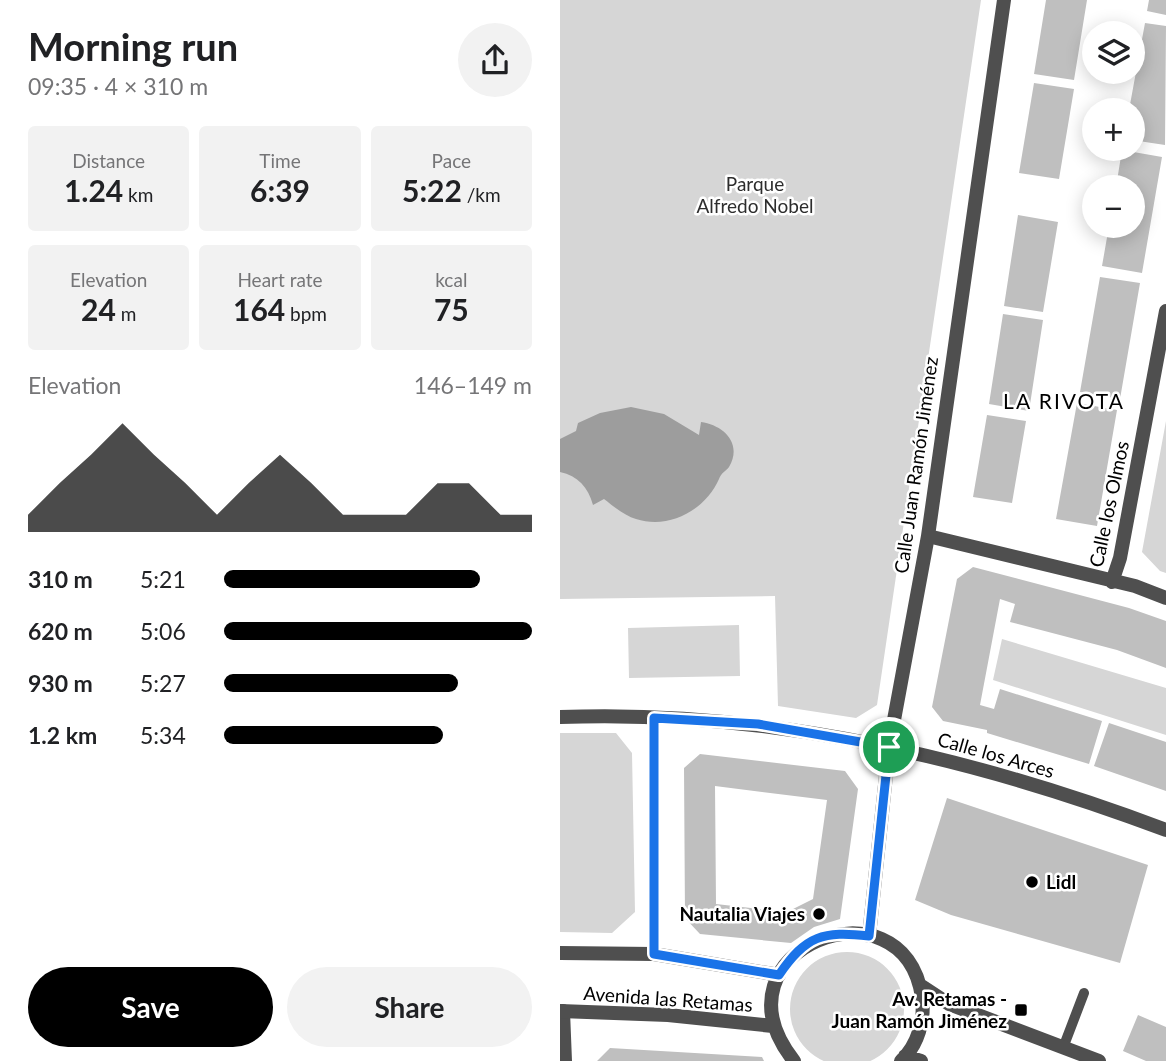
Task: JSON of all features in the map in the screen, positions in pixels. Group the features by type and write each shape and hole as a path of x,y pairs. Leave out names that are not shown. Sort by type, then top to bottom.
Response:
{"street":[{"name":"Calle Juan Ramón Jiménez","path":"869,936 889,747 928,536 1004,0"},
{"name":"Calle los Olmos","path":"1112,582 1120,558 1166,311"},
{"path":"928,536 1135,586 1166,598"},
{"name":"Calle los Arces","path":"560,717 654,718 758,724 889,747 1098,804 1166,830"},
{"path":"654,718 654,954"},
{"path":"794,1061 782,1046 774,1026 773,992 779,975 792,955 812,941 835,933 869,936 897,950 911,966 920,985 923,1010 919,1035 903,1059 921,1061"},
{"name":"Avenida las Retamas","path":"560,953 654,954 779,975"},
{"path":"920,985 949,1004 1099,1061"},
{"path":"562,1011 565,1061"},
{"name":"Avenida las Retamas","path":"562,1011 668,1015 774,1026"}],"lane":[{"path":"1063,1048 1084,993"}],"green space":[{"name":"Parque Alfredo Nobel","path":"560,0 981,0 877,705 856,718 778,706 775,596 560,599"},
{"path":"1166,421 1166,573 1160,571 1142,552"},
{"path":"739,625 740,676 629,678 628,628"},
{"path":"1002,639 1166,688 1166,735 993,680"},
{"path":"560,733 616,733 632,753 635,912 612,933 560,932"},
{"path":"847,952 869,957 887,969 899,987 902,1020 894,1040 878,1056 865,1062 829,1062 816,1056 807,1049 795,1031 790,1009 795,987 807,969 825,957"}],"shaded area":[{"path":"631,407 664,414 699,435 701,422 709,424 723,431 732,443 733,458 729,467 696,508 661,522 636,519 604,499 593,505 581,483 560,472 560,439 576,431 578,423 600,413"}],"building":[{"path":"1046,0 1087,0 1074,80 1034,74"},
{"path":"1149,0 1166,0 1166,15 1147,11"},
{"path":"1145,23 1166,26 1165,145 1145,142 1145,98 1131,98 1134,84 1145,84"},
{"path":"1034,83 1074,89 1059,179 1019,173"},
{"path":"1145,154 1162,157 1142,273 1102,266 1107,238 1145,238 1145,175 1118,175 1120,161 1145,161"},
{"path":"1018,215 1058,222 1043,312 1004,306"},
{"path":"1100,277 1140,283 1120,399 1080,392"},
{"path":"1003,314 1043,320 1029,411 989,404"},
{"path":"1077,403 1117,410 1097,526 1056,519"},
{"path":"987,415 1026,421 1012,503 973,497"},
{"path":"973,567 1129,608 1166,621 1166,668 1117,650 1010,622 1015,604 1000,599 980,705 994,709 1000,689 1102,721 1089,764 987,733 987,730 943,721 932,707 957,579"},
{"path":"1109,723 1166,742 1166,791 1094,766"},
{"path":"700,754 845,771 858,789 840,919 814,927 791,943 700,934 685,918 684,768","holes":["715,786 827,800 813,899 787,912 716,904"]},
{"name":"Lidl","path":"947,798 1148,865 1120,963 951,915 915,900"},
{"path":"1138,1015 1166,1027 1166,1061 1146,1061 1123,1051"},
{"path":"610,1048 762,1057 764,1061 597,1061"}],"place":[{"name":"Lidl","path":"1032,882"},
{"name":"Nautalia Viajes","path":"819,914"},
{"name":"Av. Retamas - Juan Ramón Jiménez","path":"1021,1010"}],"district":[{"name":"LA RIVOTA","path":"1064,402"}],"route":[{"path":"654,718 758,724 889,747 869,936 835,933 812,941 792,955 779,975 654,954 654,718"}]}
